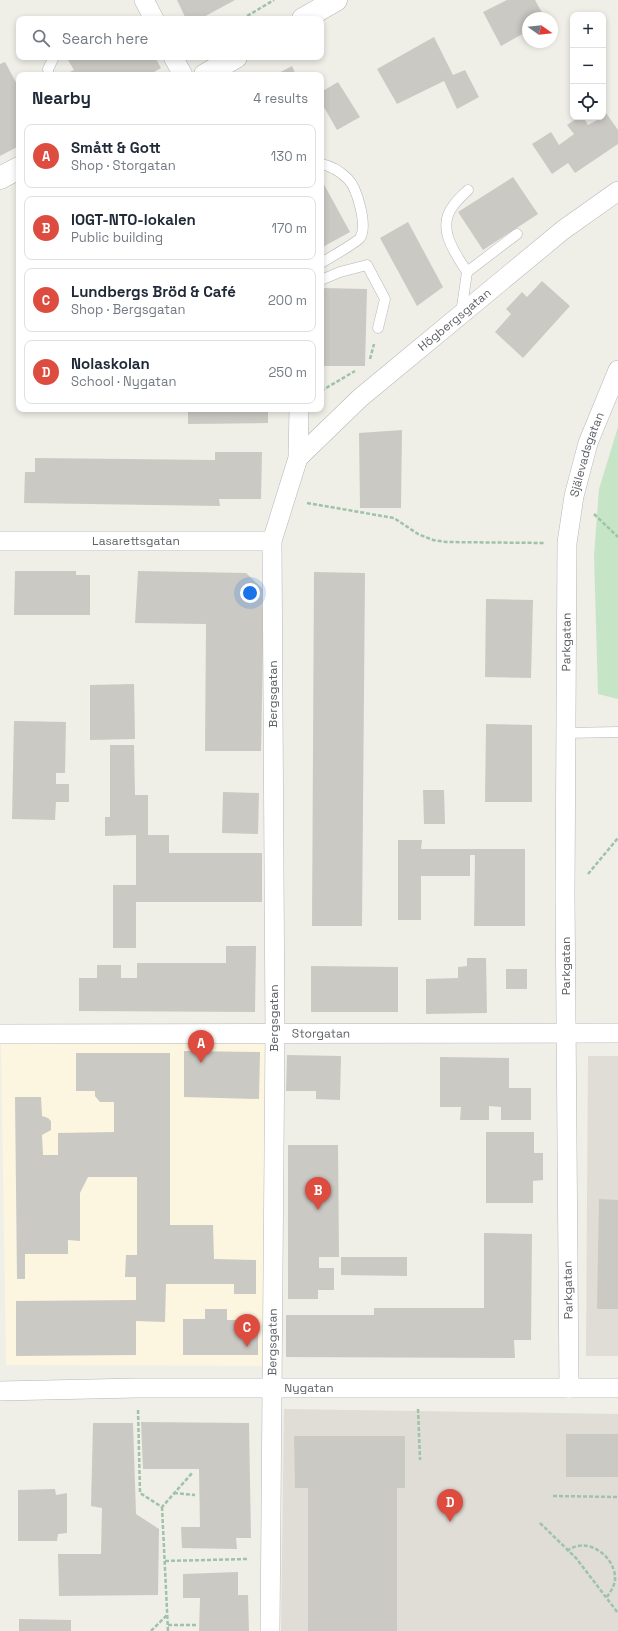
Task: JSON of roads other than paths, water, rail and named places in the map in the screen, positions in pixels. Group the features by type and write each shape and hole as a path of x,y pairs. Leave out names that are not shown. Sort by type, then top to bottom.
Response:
{"street":[{"path":"144,0 152,16"},
{"path":"308,16 336,0"},
{"path":"175,60 181,72"},
{"path":"210,72 231,60"},
{"path":"0,178 16,170"},
{"name":"Högbergsgatan","path":"298,458 360,398 461,314 563,230 618,192"},
{"name":"Själevadsgatan","path":"567,543 574,496 588,443 618,370"},
{"name":"Bergsgatan","path":"270,1631 273,1389 274,1033 272,541 298,458 299,412"},
{"name":"Lasarettsgatan","path":"0,541 272,541"},
{"name":"Parkgatan","path":"567,543 565,895 569,1388"},
{"name":"Storgatan","path":"0,1034 618,1032"},
{"name":"Nygatan","path":"0,1391 137,1388 618,1388"}],"lane":[{"path":"48,72 52,60"},
{"path":"324,165 329,166 349,179 361,207 364,227 360,238 324,261"},
{"path":"461,314 467,272 449,243 446,221 452,206 468,190"},
{"path":"467,272 518,234"},
{"path":"324,279 340,272 367,265 385,298 378,328"},
{"path":"565,733 618,732"}],"place":[{"name":"Smått & Gott","path":"201,1063"},
{"name":"IOGT-NTO-lokalen","path":"318,1210"},
{"name":"Lundbergs Bröd & Café","path":"247,1347"},
{"name":"Nolaskolan","path":"450,1522"}]}
